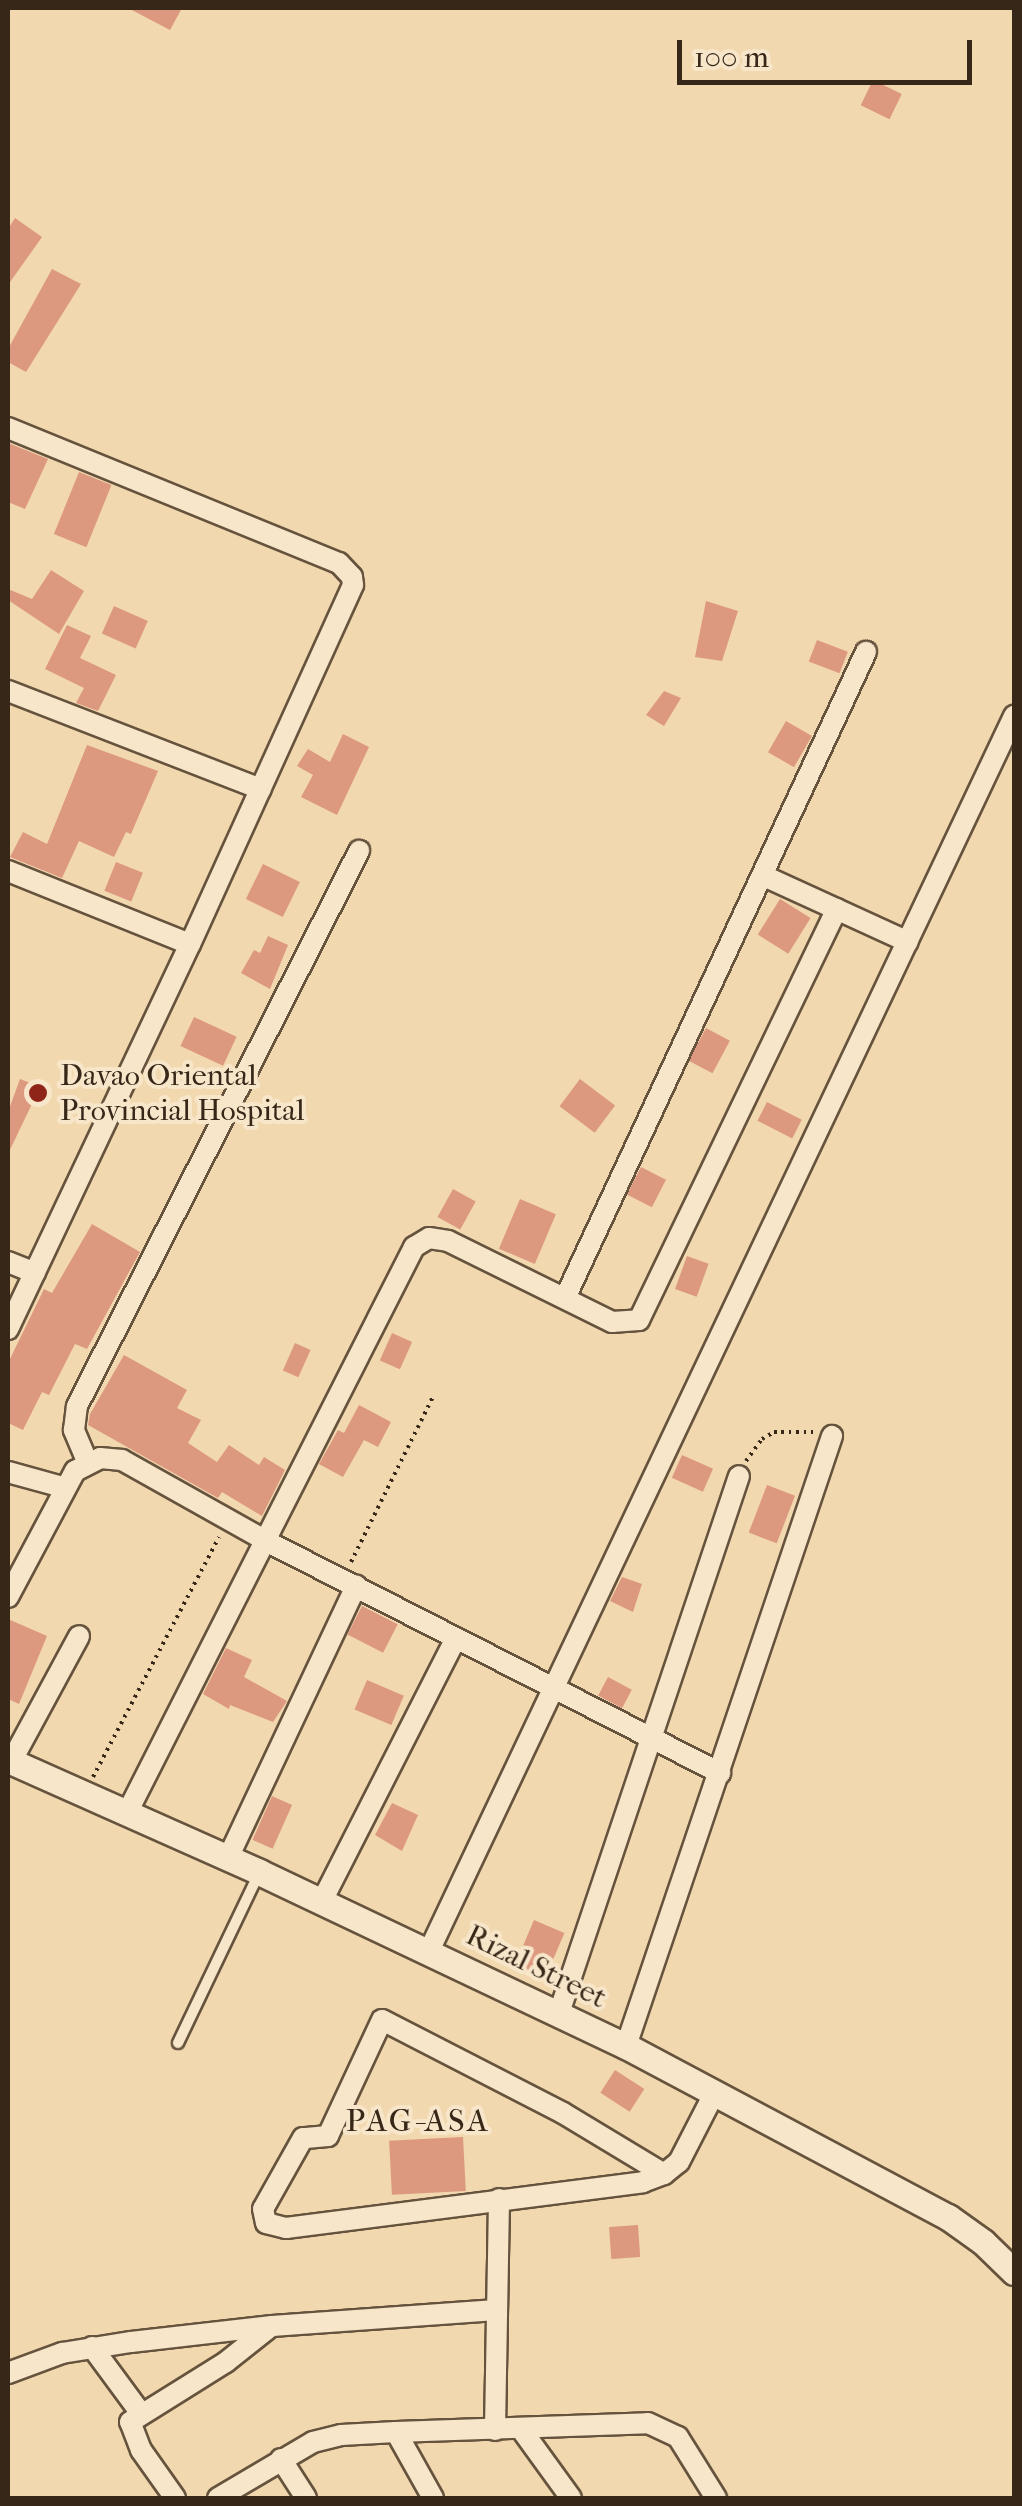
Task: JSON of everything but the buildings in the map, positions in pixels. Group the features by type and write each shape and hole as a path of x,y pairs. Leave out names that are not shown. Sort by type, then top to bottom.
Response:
{"street":[{"path":"8,428 347,569 352,576 351,595 8,1328"},
{"path":"565,1298 866,652"},
{"path":"8,691 262,789"},
{"path":"429,1952 1014,716"},
{"path":"87,1462 74,1430 77,1406 359,851"},
{"path":"8,872 190,944"},
{"path":"764,876 908,942"},
{"path":"127,1813 268,1542 406,1258 421,1240 448,1241 621,1324 639,1320 836,909"},
{"path":"8,1262 35,1272"},
{"path":"626,2046 832,1436"},
{"path":"8,1597 62,1486 87,1462 122,1460 268,1542 720,1773"},
{"path":"8,1472 32,1475 62,1486"},
{"path":"559,2013 739,1476"},
{"path":"228,1858 349,1583"},
{"path":"10,1761 80,1636"},
{"path":"322,1902 456,1638"},
{"name":"Rizal Street","path":"10,1761 259,1872 626,2046 948,2217 983,2242 1014,2272"},
{"path":"664,2174 563,2113 382,2020 328,2136 303,2138 263,2209 266,2222 286,2228 612,2187 664,2174 689,2146 714,2094"},
{"path":"495,2430 499,2199"},
{"path":"8,2373 92,2347 272,2326 496,2310"},
{"path":"176,2498 132,2433 130,2422 140,2412 226,2362 272,2326"},
{"path":"92,2347 140,2412"},
{"path":"218,2498 281,2458 313,2442 340,2435 522,2430 620,2422 666,2428 678,2436 716,2498"},
{"path":"522,2430 571,2498"},
{"path":"396,2432 433,2498"},
{"path":"281,2458 306,2498"}],"lane":[{"path":"178,2043 259,1872"}],"path":[{"path":"349,1583 433,1397"},
{"path":"739,1476 748,1456 774,1432 832,1436"},
{"path":"84,1794 228,1520"}],"place":[{"name":"Davao Oriental Provincial Hospital","path":"38,1093"}],"district":[{"name":"PAG-ASA","path":"418,2121"}]}
